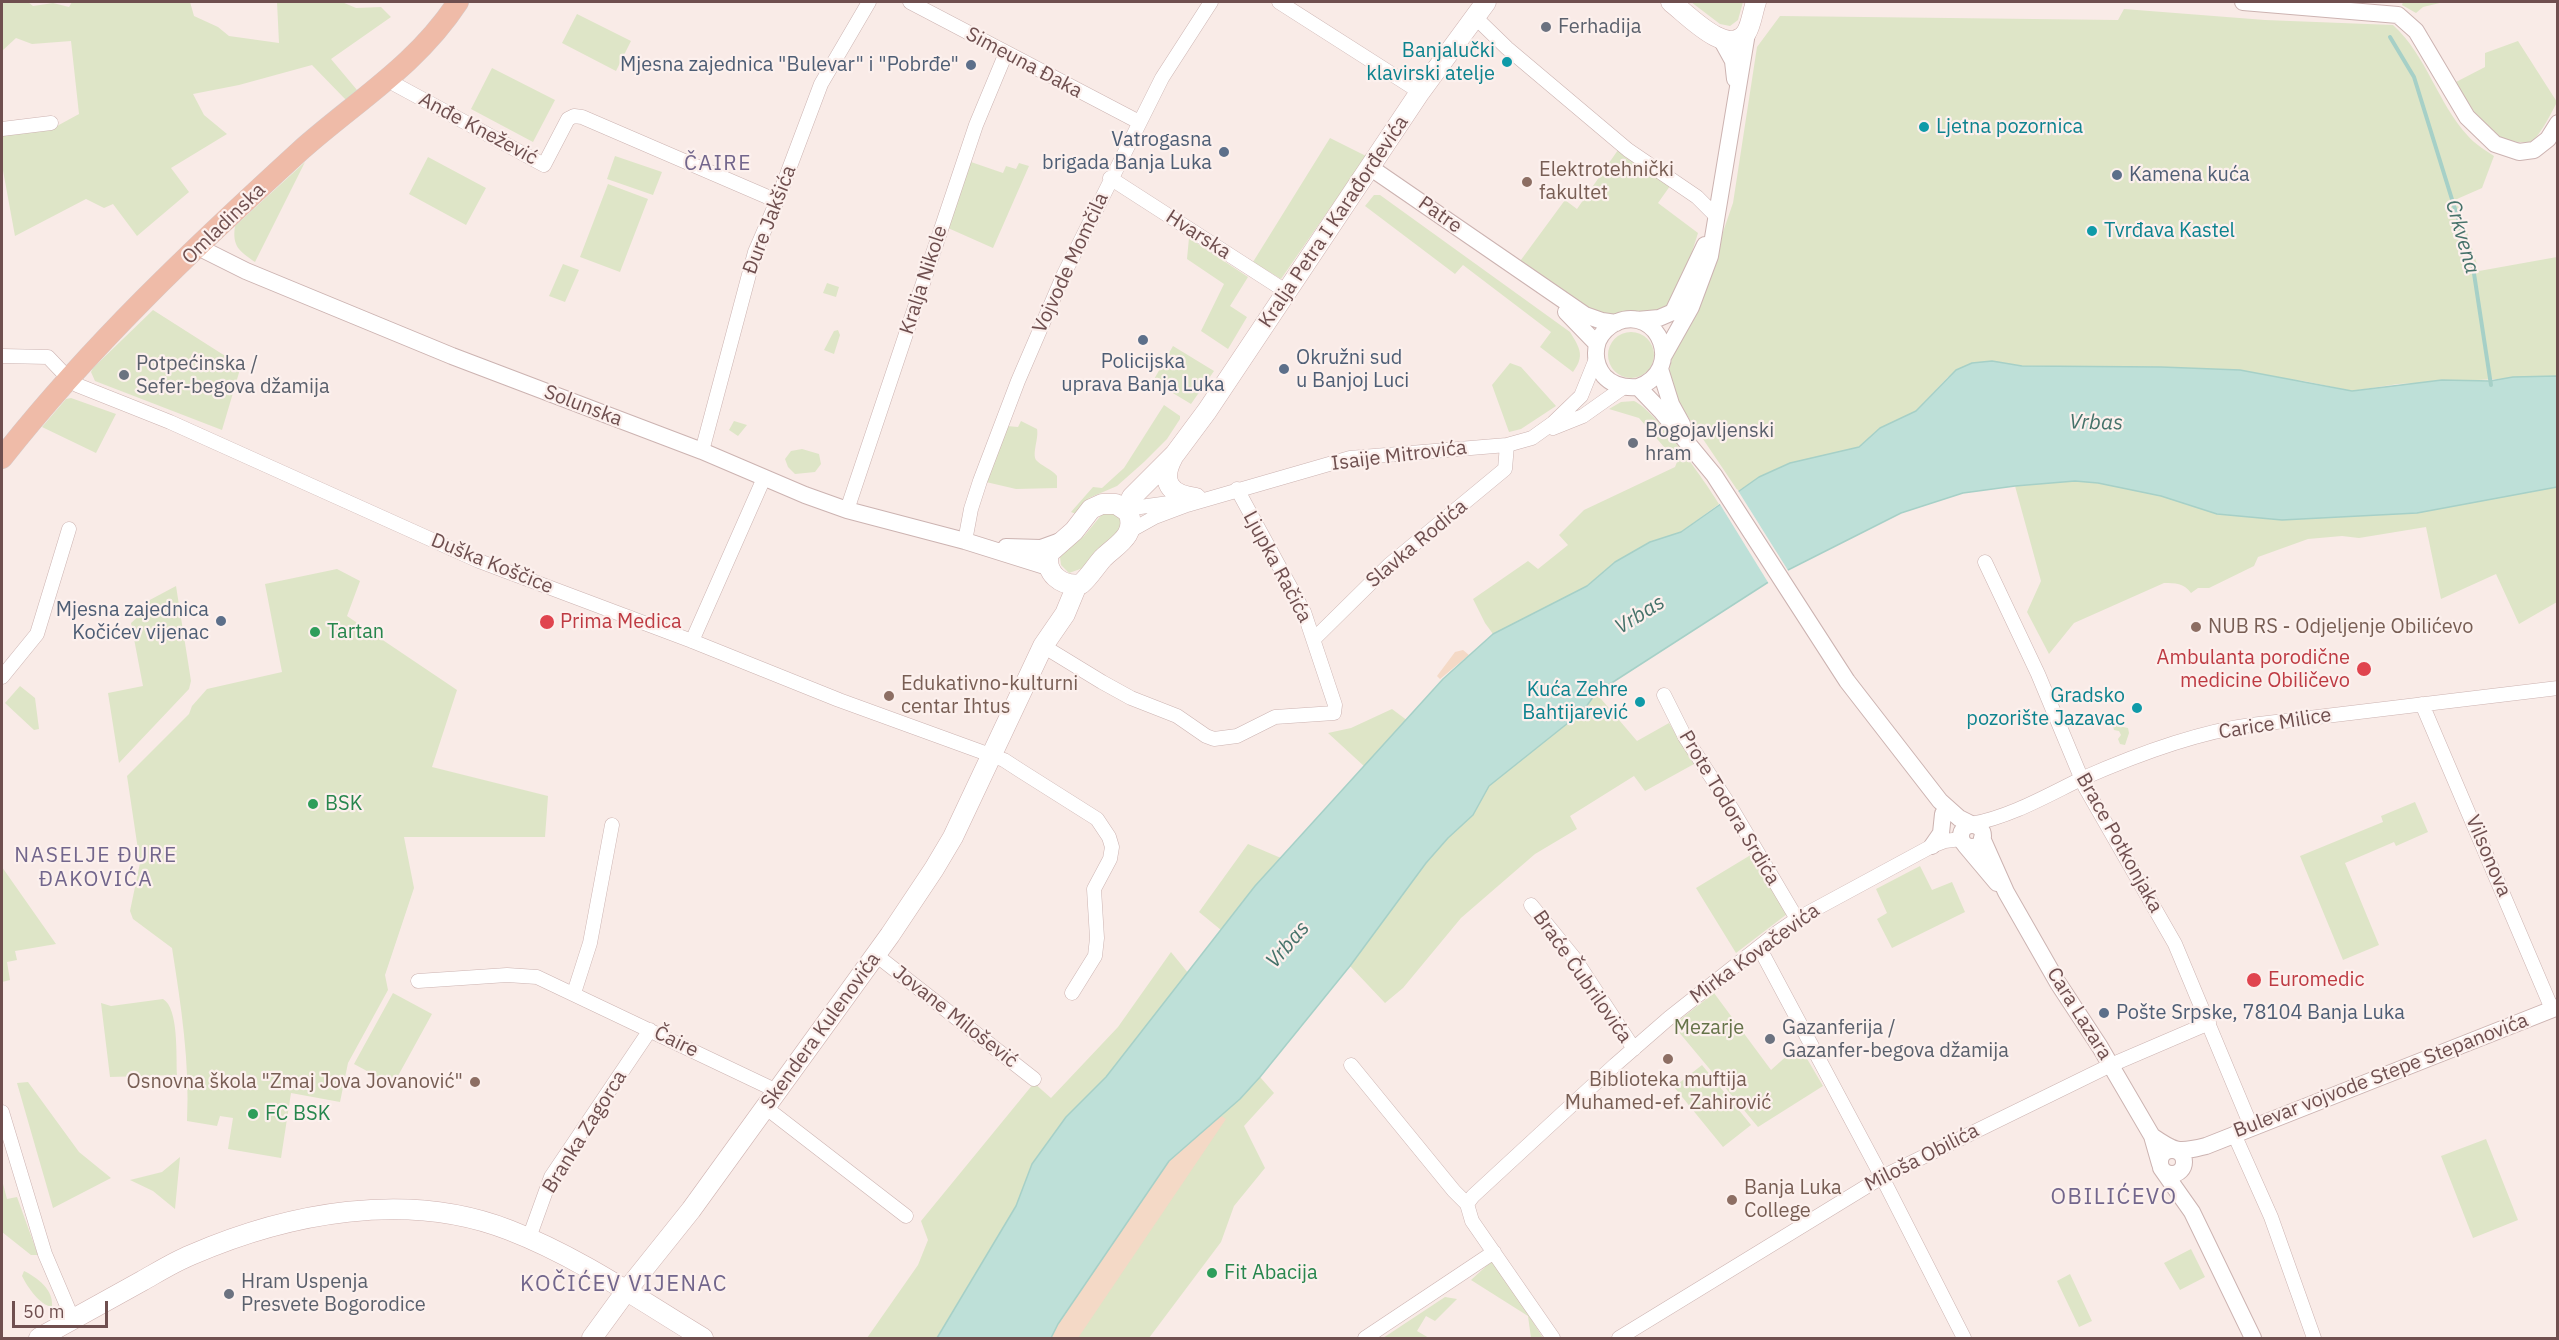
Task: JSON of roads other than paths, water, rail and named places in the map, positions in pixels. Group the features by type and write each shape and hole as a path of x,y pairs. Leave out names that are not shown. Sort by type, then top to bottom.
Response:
{"main road":[{"name":"Omladinska","path":"2,458 69,379 198,248 323,131 387,80 427,43 458,2"},
{"path":"1671,2 1722,41 1735,40 1747,33 1756,2"},
{"name":"Kralja Petra I Karađorđevića","path":"1126,509 1132,497 1178,448 1207,411 1479,6"},
{"name":"Kralja Petra I Karađorđevića","path":"1053,573 1049,553 1074,531 1091,509 1122,492 1178,448"},
{"path":"1178,448 1167,472 1168,483 1178,494 1196,498"},
{"path":"1053,573 1077,585 1089,577 1105,556 1121,544 1131,524 1126,509 1116,504 1102,504"},
{"name":"Skendera Kulenovića","path":"592,1338 691,1210 876,955 948,845 1044,644 1055,609 1053,573"},
{"name":"Skendera Kulenovića","path":"1044,644 1065,614 1077,585"},
{"path":"51,1336 73,1320 188,1256 234,1237 324,1216 377,1210 430,1212 474,1219 529,1238 627,1290 703,1338"}],"street":[{"name":"Đure Jakšića","path":"702,451 748,272 821,84 868,2"},
{"name":"Simeuna Đaka","path":"910,2 1139,122"},
{"name":"Vojvode Momčila","path":"971,543 971,509 1018,381 1064,274 1162,78 1211,2"},
{"path":"1279,2 1420,93"},
{"path":"2243,2 2384,12 2398,15 2416,31 2467,117 2495,144 2519,152 2534,150 2548,139 2558,123"},
{"path":"1479,6 1507,48 1620,144 1697,197 1714,222"},
{"path":"1631,387 1652,380 1691,307 1710,256 1747,33"},
{"path":"1722,41 1733,61 1736,94"},
{"name":"Kralja Nikole","path":"847,510 976,125 1006,53"},
{"name":"Anđe Knežević","path":"387,80 544,165 568,119 574,116 582,117 777,201"},
{"path":"2,129 51,123"},
{"name":"Patre","path":"1371,168 1585,315 1594,319 1645,323 1655,331 1662,342 1662,362 1671,404 1709,468"},
{"name":"Hvarska","path":"1110,178 1287,292"},
{"path":"1597,351 1603,333 1624,321 1659,318 1672,312 1714,222"},
{"name":"Solunska","path":"198,248 246,272 452,356 702,451 847,510 971,543 1053,573"},
{"name":"Patre","path":"1509,263 1579,323 1597,351 1600,370 1607,379 1631,387 1709,468"},
{"name":"Isaije Mitrovića","path":"1540,433 1581,396 1597,351"},
{"path":"2,356 48,357 69,379"},
{"name":"Duška Koščice","path":"69,379 345,498 442,545 839,700 991,756"},
{"name":"Isaije Mitrovića","path":"1126,509 1222,493 1350,458 1519,442 1583,416 1631,387"},
{"name":"Slavka Rodića","path":"1314,639 1389,565 1505,469 1506,445"},
{"name":"Cara Lazara","path":"1709,468 1847,681 1942,808 1959,818 2006,892 2058,983 2111,1065 2152,1136 2161,1166 2192,1212 2253,1338"},
{"path":"692,641 764,478"},
{"name":"Ljupka Račića","path":"1044,644 1102,682 1131,698 1177,716 1214,739 1237,736 1275,717 1332,714 1335,705 1304,612 1237,489"},
{"name":"Isaije Mitrovića","path":"1128,532 1155,517 1222,493"},
{"path":"2,677 37,634 69,529"},
{"name":"Solunska","path":"971,543 1031,548 1064,540"},
{"name":"Brace Potkonjaka","path":"1985,562 2038,674 2082,779 2175,944 2210,1023 2251,1126"},
{"name":"Carice Milice","path":"1970,836 2007,814 2082,779 2136,757 2218,731 2558,688"},
{"name":"Prote Todora Srdića","path":"1664,695 1685,737 1732,809 1797,919"},
{"name":"Vilsonova","path":"2422,704 2555,1008"},
{"path":"991,756 1007,762 1097,819 1109,837 1112,847 1110,859 1094,889 1097,947 1092,964 1072,993"},
{"path":"1932,846 1941,833 1942,808"},
{"path":"574,993 590,943 612,825"},
{"name":"Mirka Kovačevića","path":"1467,1204 1634,1049 1759,947 1797,919 1932,846 1970,836"},
{"name":"Braće Čubrilovića","path":"1531,904 1575,959 1634,1049"},
{"path":"1759,947 1882,1177 1964,1338"},
{"name":"Jovane Milošević","path":"876,955 1034,1079"},
{"name":"Čaire","path":"418,981 525,975 537,978 574,993 777,1091"},
{"name":"Bulevar vojvode Stepe Stepanovića","path":"2172,1150 2189,1150 2206,1146 2251,1126 2555,1008"},
{"name":"Miloša Obilića","path":"1619,1338 1882,1177 2111,1065 2210,1023"},
{"name":"Branka Zagorca","path":"529,1238 551,1177 650,1030"},
{"path":"1351,1065 1467,1204 1472,1221 1553,1338"},
{"path":"765,1107 906,1216"},
{"path":"2,1112 45,1254 73,1320"},
{"path":"2234,1134 2271,1217 2314,1338"},
{"name":"Cara Lazara","path":"2152,1136 2181,1154 2192,1212"},
{"name":"Bulevar vojvode Stepe Stepanovića","path":"2182,1167 2206,1146"},
{"path":"2172,1150 2163,1154 2161,1166 2169,1174 2182,1167"},
{"path":"1365,1338 1494,1252"}],"water":[{"name":"Vrbas","path":"1992,361 2022,366 2240,370 2352,391 2442,380 2490,381 2513,377 2557,376 2557,487 2417,513 2282,520 2217,514 2161,496 2098,483 2075,481 2015,486 1963,493 1901,513 1784,572 1596,693 1583,711 1489,786 1473,815 1426,863 1350,966 1260,1077 1240,1099 1169,1161 1058,1324 1051,1338 937,1338 1016,1206 1032,1164 1066,1117 1106,1077 1255,886 1443,679 1493,634 1587,586 1615,562 1650,542 1681,532 1759,477 1790,463 1859,447 1880,428 1916,411 1956,370 1972,363"}],"waterway":[{"name":"Crkvena","path":"2390,37 2414,77 2473,267 2491,385"}],"place":[{"name":"Ferhadija","path":"1546,27"},
{"name":"Banjalučki klavirski atelje","path":"1507,62"},
{"name":"Mjesna zajednica \"Bulevar\" i \"Pobrđe\"","path":"971,65"},
{"name":"Ljetna pozornica","path":"1924,127"},
{"name":"Vatrogasna brigada Banja Luka","path":"1224,152"},
{"name":"Kamena kuća","path":"2117,175"},
{"name":"Elektrotehnički fakultet","path":"1527,182"},
{"name":"Tvrđava Kastel","path":"2092,231"},
{"name":"Policijska uprava Banja Luka","path":"1143,340"},
{"name":"Okružni sud u Banjoj Luci","path":"1284,369"},
{"name":"Potpećinska / Sefer-begova džamija","path":"124,375"},
{"name":"Bogojavljenski hram","path":"1633,443"},
{"name":"Mjesna zajednica Kočićev vijenac","path":"221,621"},
{"name":"Prima Medica","path":"547,622"},
{"name":"NUB RS - Odjeljenje Obilićevo","path":"2196,627"},
{"name":"Tartan","path":"315,632"},
{"name":"Ambulanta porodične medicine Obiličevo","path":"2364,669"},
{"name":"Edukativno-kulturni centar Ihtus","path":"889,696"},
{"name":"Kuća Zehre Bahtijarević","path":"1640,702"},
{"name":"Gradsko pozorište Jazavac","path":"2137,708"},
{"name":"BSK","path":"313,804"},
{"name":"Euromedic","path":"2254,980"},
{"name":"Pošte Srpske, 78104 Banja Luka","path":"2104,1013"},
{"name":"Gazanferija / Gazanfer-begova džamija","path":"1770,1039"},
{"name":"Biblioteka muftija Muhamed-ef. Zahirović","path":"1668,1059"},
{"name":"Osnovna škola \"Zmaj Jova Jovanović\"","path":"475,1082"},
{"name":"FC BSK","path":"253,1114"},
{"name":"Banja Luka College","path":"1732,1200"},
{"name":"Fit Abacija","path":"1212,1273"},
{"name":"Hram Uspenja Presvete Bogorodice","path":"229,1294"}],"district":[{"name":"ČAIRE","path":"718,164"},
{"name":"NASELJE ĐURE ĐAKOVIĆA","path":"96,868"},
{"name":"OBILIĆEVO","path":"2114,1198"},
{"name":"KOČIĆEV VIJENAC","path":"624,1285"}],"park label":[{"name":"Mezarje","path":"1709,1028"}]}
